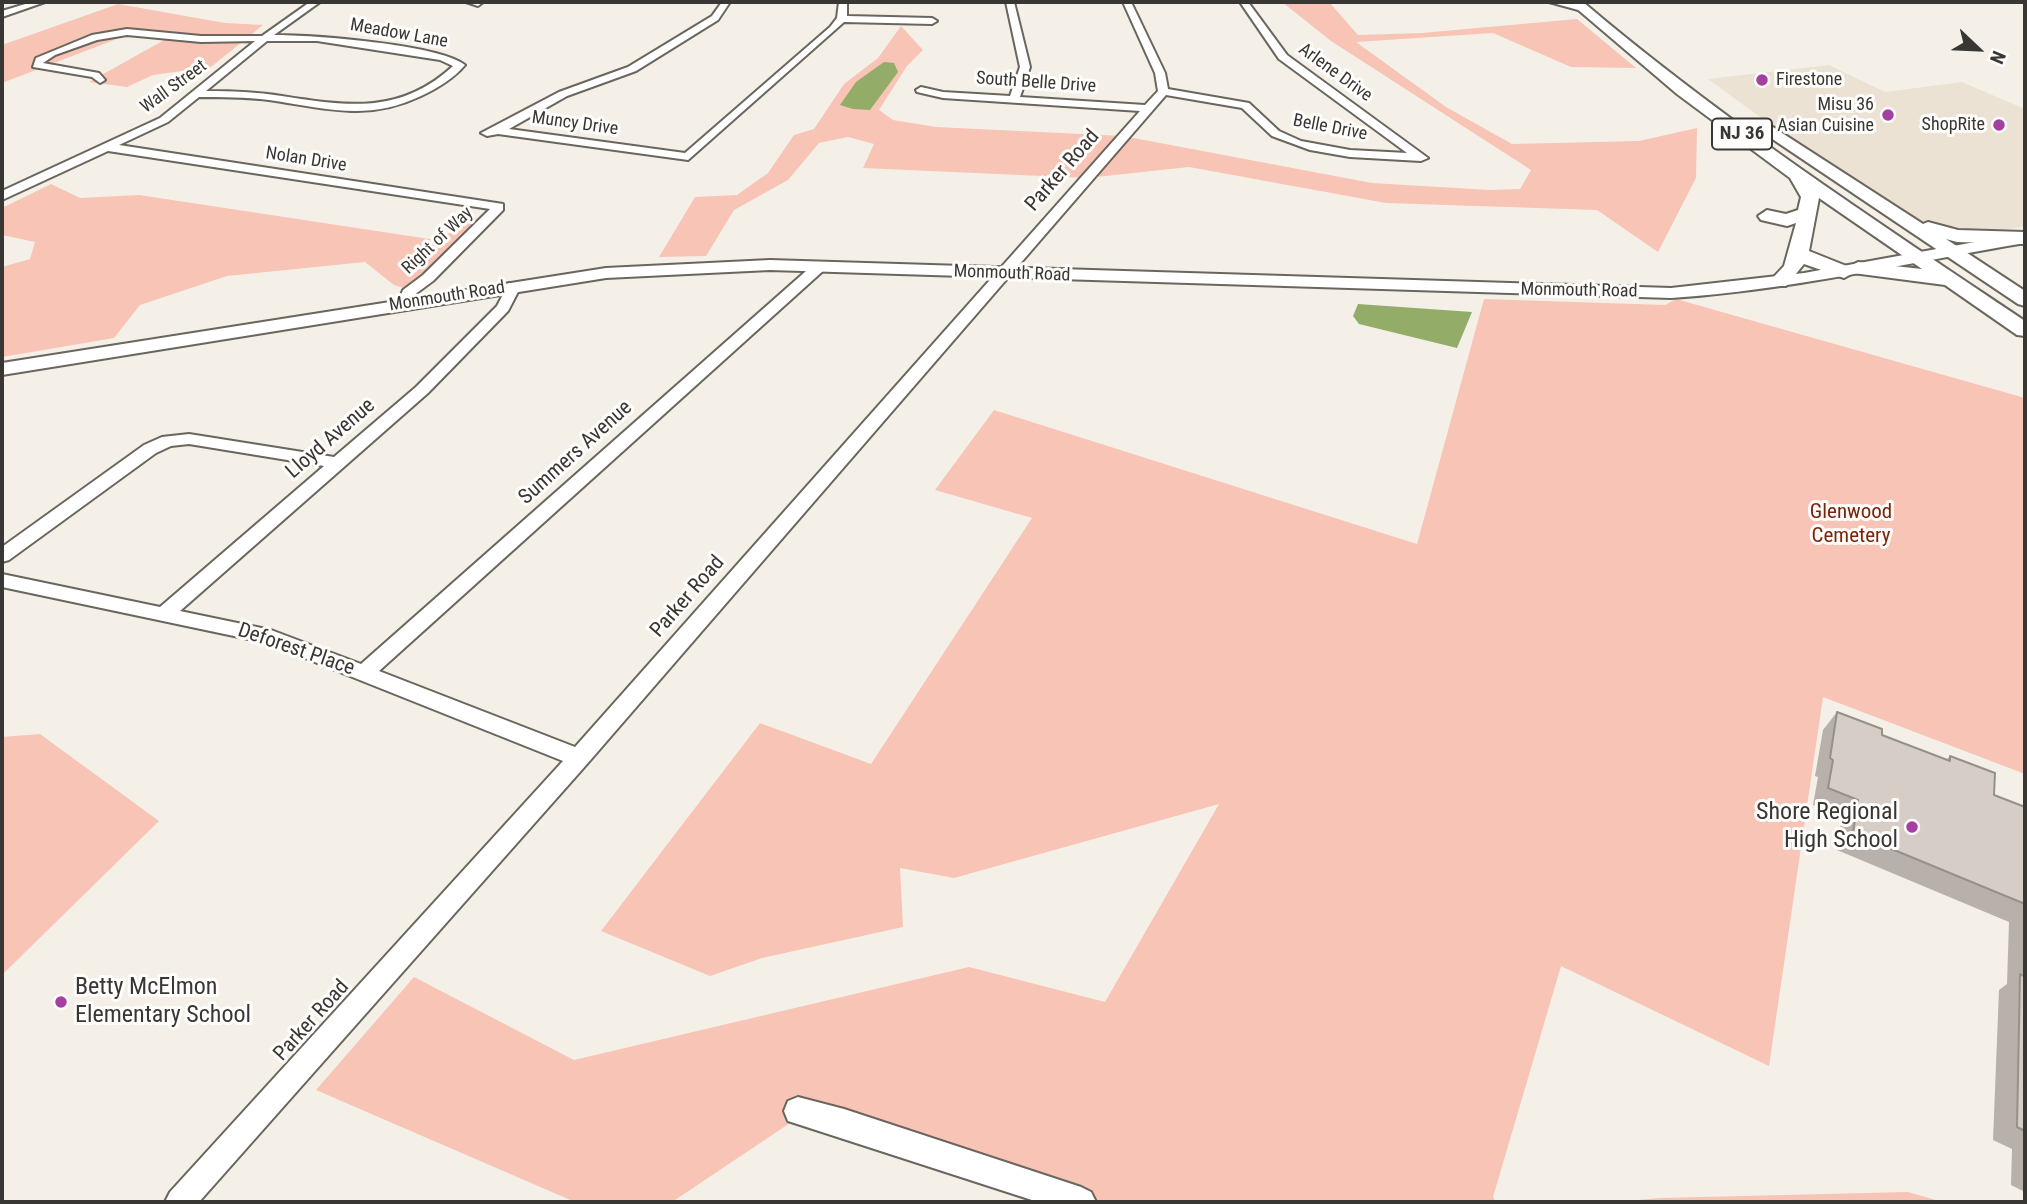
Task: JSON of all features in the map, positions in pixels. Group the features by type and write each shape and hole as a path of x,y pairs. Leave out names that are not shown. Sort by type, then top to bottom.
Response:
{"highway":[{"path":"1600,2 1629,27"},
{"name":"NJ 36","path":"1578,5 1669,80 1795,172 2025,330"},
{"name":"NJ 36","path":"1746,114 2025,300"},
{"path":"1779,282 1793,268 1808,213 1810,197 1795,172"},
{"path":"1767,216 1787,220 1808,213"},
{"path":"1903,218 1957,236 2025,238"},
{"path":"1799,253 1815,262 1851,270 1925,275 1977,297"}],"main road":[{"name":"Monmouth Road","path":"2,369 514,286 646,269 739,265 1612,293 1713,291 1851,270 2025,238"}],"street":[{"path":"2,14 41,2"},
{"name":"Wall Street","path":"2,196 164,120 267,37 316,2"},
{"name":"Muncy Drive","path":"726,2 715,18 632,69 563,94 493,132 690,160 842,19"},
{"path":"844,2 842,19 932,21"},
{"path":"1010,2 1025,67 1014,99"},
{"path":"1127,2 1160,73 1163,91"},
{"name":"Arlene Drive","path":"1244,2 1283,57 1422,158"},
{"path":"1553,2 1578,5"},
{"name":"Meadow Lane","path":"100,80 95,75 37,65 52,53 95,37 127,32 201,39 267,37 336,40 442,57 460,65 443,79 379,109 254,95 198,94"},
{"path":"460,65 474,62"},
{"name":"South Belle Drive","path":"921,90 943,95 1149,108"},
{"name":"Parker Road","path":"180,1202 579,758 1163,91"},
{"name":"Belle Drive","path":"1163,91 1245,105 1256,112 1269,129 1297,143 1327,149 1422,158"},
{"name":"Nolan Drive","path":"107,147 499,207"},
{"name":"Right of Way","path":"405,303 408,293 428,278 499,207"},
{"name":"Summers Avenue","path":"363,674 819,267"},
{"name":"Lloyd Avenue","path":"164,614 446,368 503,308 514,286"},
{"path":"2,556 150,449 168,441 189,439 337,463"},
{"name":"Deforest Place","path":"2,582 271,637 579,758"},
{"path":"798,1111 883,1136 1081,1202"}],"shaded area":[{"path":"884,62 894,63 898,72 870,110 840,105 856,82"},
{"path":"1829,65 1885,92 1962,82 2025,109 2025,226 1979,234 1927,226 1764,120 1708,79"},
{"path":"1358,304 1472,312 1457,348 1359,324 1353,316"}],"green space":[{"path":"1282,2 1329,2 1358,35 1422,33 1577,19 1636,68 1571,67 1493,33 1356,42 1446,107 1512,144 1639,141 1697,128 1696,178 1658,252 1597,210 1386,203 1189,167 1087,178 863,168 874,144 848,137 819,143 788,180 734,210 706,256 659,257 695,197 737,195 768,173 794,135 814,129 844,84 878,58 901,26 923,50 907,66 879,110 893,120 936,127 1123,136 1372,183 1490,190 1520,189 1531,170 1331,41"},
{"path":"118,4 225,23 263,25 211,67 153,75 127,87 89,82 166,39 144,34 122,37 2,83 2,45"},
{"path":"51,184 80,198 139,195 436,240 498,208 410,290 394,285 365,262 227,276 140,305 114,338 2,357 2,267 30,259 35,242 2,235 2,208"},
{"name":"Glenwood Cemetery","path":"1484,299 1665,305 1676,299 2025,398 2025,774 1823,697 1769,1066 1561,966 1493,1197 1496,1202 1043,1202 799,1117 672,1202 575,1202 316,1090 414,977 574,1060 969,967 1105,1002 1219,804 954,878 900,868 903,927 762,958 710,976 601,931 760,723 871,764 1032,518 935,490 994,410 1417,544"},
{"path":"40,734 159,821 2,975 2,737"},
{"path":"1908,1192 1943,1202 1614,1202 1660,1198"}],"building":[{"name":"Shore Regional High School","path":"1837,712 1882,729 1882,735 1950,761 1950,756 1995,773 1994,795 2025,807 2025,904 1853,833 1858,800 1828,788"},
{"path":"2020,974 2025,977 2025,1131 2017,1127"}],"place":[{"name":"Firestone","path":"1762,80"},
{"name":"Misu 36 Asian Cuisine","path":"1888,115"},
{"name":"ShopRite","path":"1999,125"},
{"name":"Shore Regional High School","path":"1912,827"},
{"name":"Betty McElmon Elementary School","path":"61,1002"}]}
